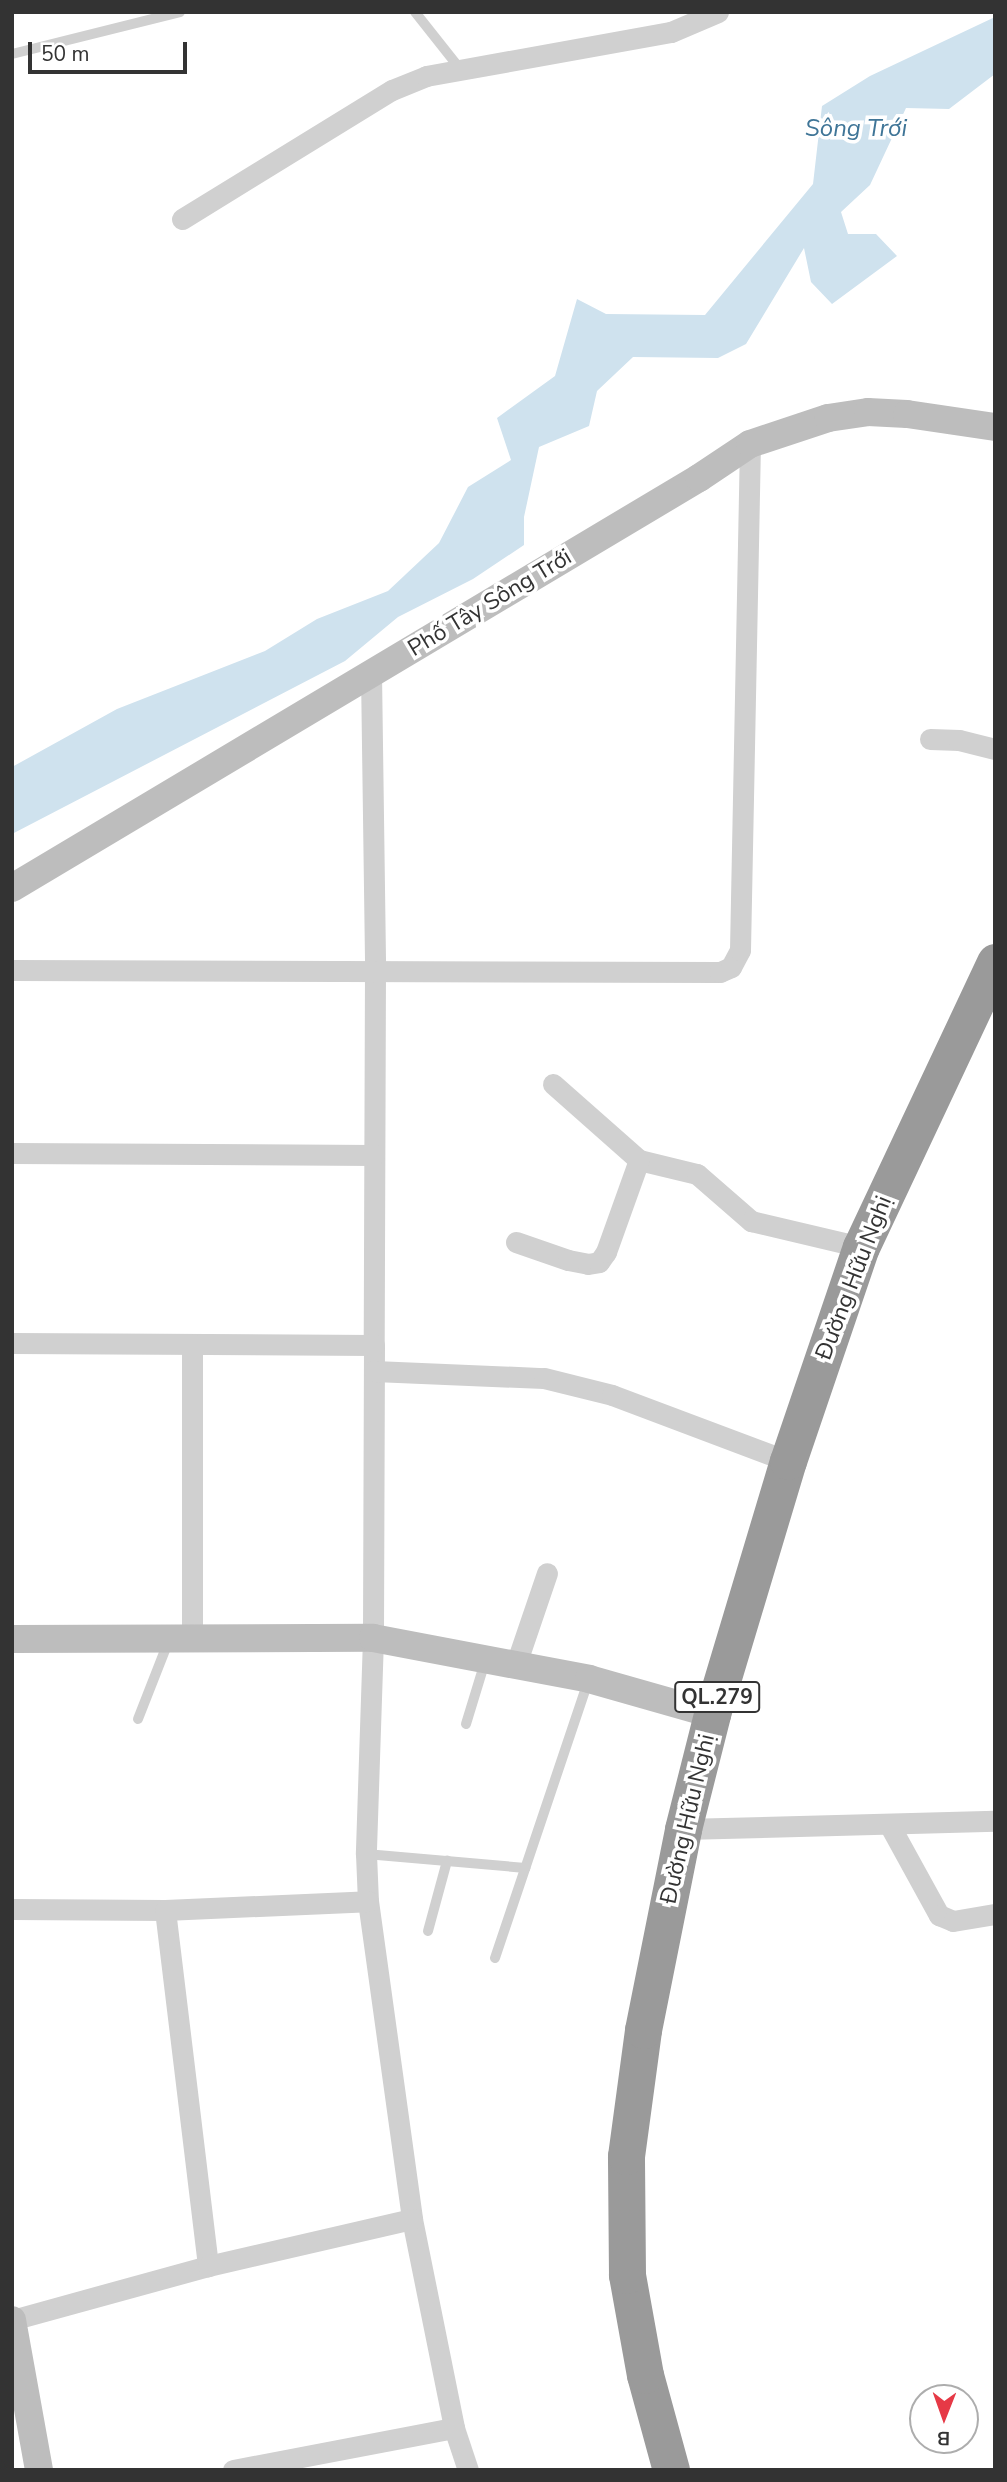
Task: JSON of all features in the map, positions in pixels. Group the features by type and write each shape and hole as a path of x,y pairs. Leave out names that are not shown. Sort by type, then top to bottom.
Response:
{"highway":[{"name":"Đường Hữu Nghị","path":"671,2470 645,2375 627,2276 626,2156 643,2030 683,1829 712,1714 788,1461 861,1247 995,962"}],"street":[{"path":"183,219 392,90 426,76 671,32 718,12"},
{"name":"Phố Tây Sông Trới","path":"12,888 699,478 750,444 828,418 868,412 907,414 995,428"},
{"path":"12,970 720,972 737,960 740,950 750,444"},
{"path":"371,673 375,971 373,1639 366,1854 368,1901 412,2219 454,2428 468,2470"},
{"path":"930,739 959,740 995,749"},
{"path":"553,1084 639,1160 697,1174 742,1214 764,1226 861,1247"},
{"path":"12,1153 374,1155"},
{"path":"516,1242 588,1264 599,1262 606,1252 639,1160"},
{"path":"12,1343 374,1345"},
{"path":"181,1640 192,1344"},
{"path":"374,1371 544,1378 612,1395 788,1461"},
{"path":"515,1667 547,1573"},
{"path":"12,1639 373,1639 485,1662 589,1679 712,1714"},
{"path":"683,1829 890,1826 995,1821"},
{"path":"890,1826 939,1915 953,1921 995,1914"},
{"path":"12,1909 165,1910 368,1901"},
{"path":"165,1910 208,2266"},
{"path":"39,2470 12,2320 208,2266 412,2219"},
{"path":"247,2469 454,2428"}],"lane":[{"path":"12,54 180,12"},
{"path":"415,12 461,70"},
{"path":"138,1719 181,1640"},
{"path":"466,1724 485,1662"},
{"path":"495,1958 589,1679"},
{"path":"366,1854 525,1868"},
{"path":"428,1931 447,1861"}],"water":[{"name":"Sông Trới","path":"995,17 995,74 949,109 906,108 870,185 841,212 848,234 876,234 897,256 832,304 811,282 804,248 746,344 718,358 633,357 597,391 589,426 539,447 524,517 524,545 473,579 398,617 345,661 12,834 12,767 117,709 265,651 317,619 388,591 439,543 468,487 511,460 497,418 555,376 577,299 606,314 705,315 813,184 822,106 870,76"}]}
